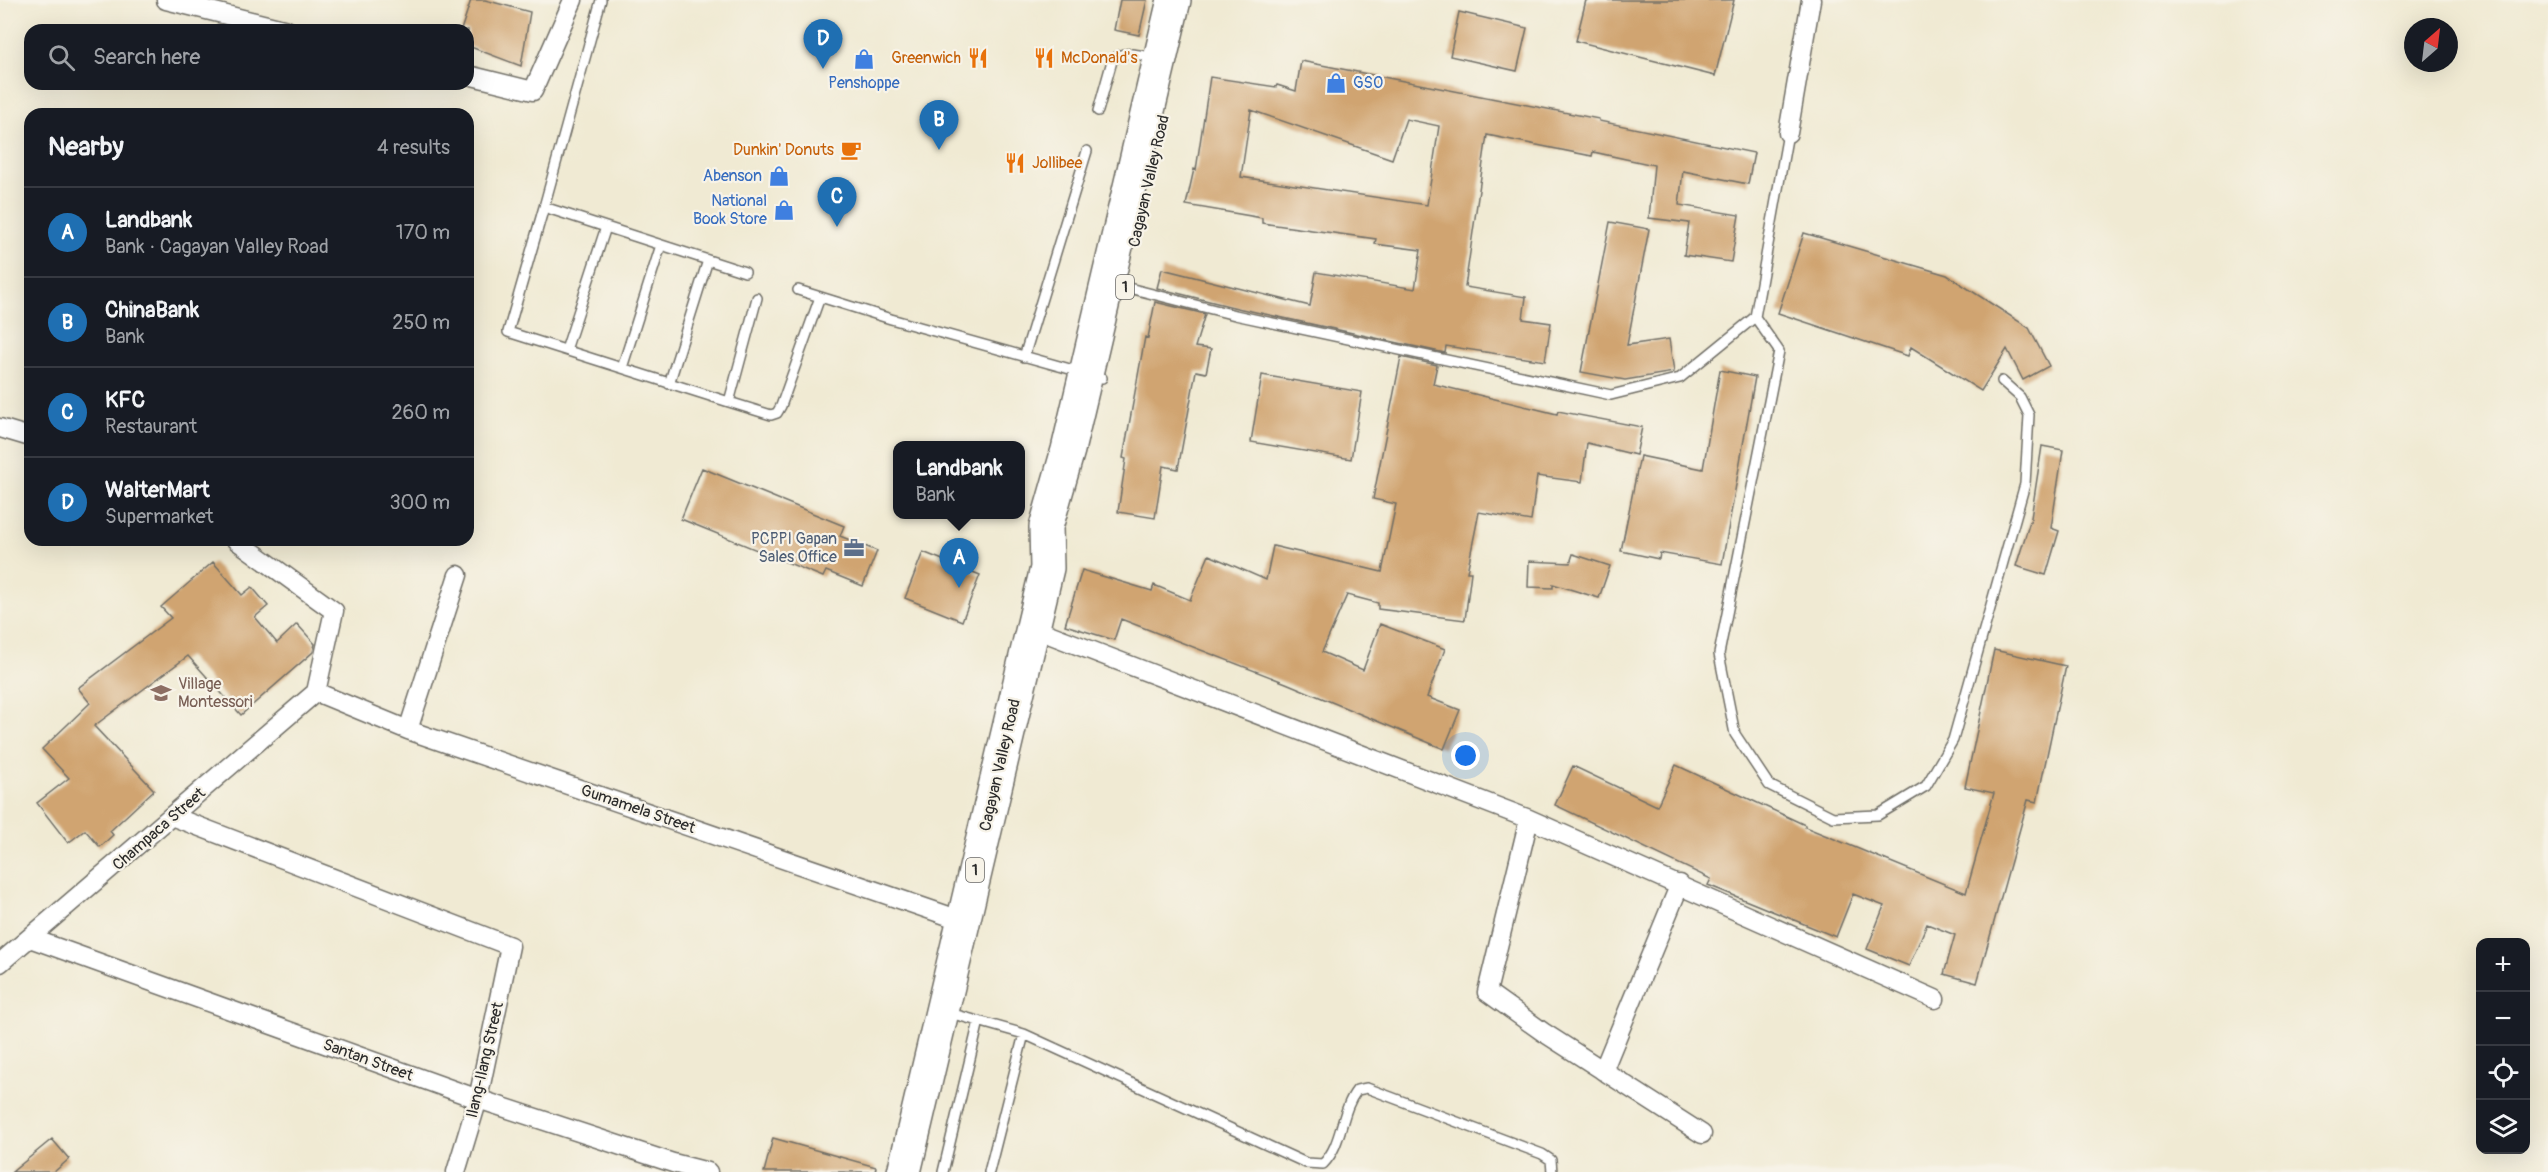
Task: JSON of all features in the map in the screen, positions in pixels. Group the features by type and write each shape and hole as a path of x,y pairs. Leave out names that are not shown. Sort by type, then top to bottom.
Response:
{"highway":[{"name":"Cagayan Valley Road","path":"904,1172 1047,568 1067,533 1094,376 1174,0"},
{"name":"Cagayan Valley Road","path":"1094,376 1125,287 1190,0"}],"street":[{"path":"166,0 263,24"},
{"path":"474,76 533,91 573,0"},
{"path":"1788,133 1811,0"},
{"path":"0,428 24,435"},
{"path":"244,546 334,612 316,692"},
{"path":"408,730 458,575"},
{"path":"1033,628 1529,819 1935,999"},
{"name":"Gumamela Street","path":"316,692 408,730 963,921"},
{"name":"Champaca Street","path":"0,963 316,692"},
{"name":"Ilang-Ilang Street","path":"174,816 510,946 478,1100 456,1172"},
{"path":"1529,819 1487,992 1603,1071 1702,1134"},
{"path":"1603,1071 1680,884"},
{"name":"Santan Street","path":"30,938 672,1168 708,1172"}],"lane":[{"path":"601,0 508,332 771,415 777,413 820,297"},
{"path":"1098,111 1112,61 1116,56 1125,53 1161,59"},
{"path":"1125,287 1235,315 1611,395 1680,378 1755,316 1788,133"},
{"path":"1024,357 1087,151"},
{"path":"544,207 745,273"},
{"path":"566,350 606,227"},
{"path":"622,368 661,245"},
{"path":"669,384 708,260"},
{"path":"798,290 1094,376"},
{"path":"729,402 758,298"},
{"path":"1755,316 1779,351 1719,654 1735,734 1770,785 1833,817 1878,815 1926,786 1953,740 2025,484 2029,415 2020,397 2002,381"},
{"path":"942,1011 1024,1034 1306,1162 1323,1164 1333,1154 1350,1099 1357,1090 1367,1088 1542,1154 1551,1160 1552,1172"},
{"path":"944,1172 979,1021"},
{"path":"988,1172 1024,1034"}],"building":[{"path":"471,0 485,0 530,12 521,66 474,48 474,24 463,24"},
{"path":"1120,0 1147,0 1139,35 1114,30"},
{"path":"1586,0 1734,0 1715,76 1576,41"},
{"path":"1459,12 1527,28 1517,71 1450,56"},
{"path":"1301,61 1599,119 1599,121 1754,153 1748,184 1683,171 1679,205 1739,215 1731,262 1684,255 1689,223 1649,218 1654,165 1593,152 1592,156 1487,135 1465,287 1526,297 1523,319 1551,323 1545,361 1446,346 1445,353 1237,308 1157,288 1162,269 1310,306 1316,272 1415,289 1421,250 1375,244 1376,239 1262,223 1262,218 1186,205 1194,169 1196,170 1210,77 1276,87 1277,85 1296,91","holes":["1251,110 1392,159 1406,119 1439,126 1427,205 1241,177"]},
{"path":"1610,222 1649,229 1627,345 1669,339 1674,372 1625,380 1581,372"},
{"path":"1804,233 1947,275 2029,328 2049,366 2023,380 2007,349 1981,391 1911,347 1908,356 1778,313"},
{"path":"1155,302 1205,314 1195,347 1211,349 1206,373 1196,371 1178,469 1163,466 1155,518 1118,512 1126,459 1123,458 1145,337 1148,338"},
{"path":"1401,357 1437,365 1433,384 1557,414 1558,411 1642,427 1636,455 1587,443 1582,482 1537,476 1531,521 1479,512 1467,572 1471,572 1465,620 1378,609 1378,603 1347,595 1322,652 1363,670 1380,624 1445,649 1427,697 1460,710 1444,749 1286,683 1121,619 1114,640 1065,625 1082,570 1152,591 1154,585 1190,600 1209,555 1266,580 1273,546 1382,572 1396,504 1373,499"},
{"path":"1720,370 1755,377 1722,564 1660,553 1659,559 1621,551 1640,456 1703,469"},
{"path":"1262,375 1362,392 1351,459 1251,442"},
{"path":"2042,446 2063,450 2051,528 2059,531 2046,575 2016,566 2031,518"},
{"path":"702,468 844,526 840,536 877,551 863,586 826,571 823,577 681,519"},
{"path":"923,552 980,575 962,621 905,598"},
{"path":"1573,554 1610,566 1599,598 1553,584 1553,588 1528,587 1529,561 1570,563"},
{"path":"213,562 242,595 252,587 268,606 255,617 277,643 297,624 315,644 313,652 241,715 188,656 94,726 154,790 110,831 113,835 100,847 85,830 68,843 37,803 69,778 42,749 90,703 78,688 171,618 161,607"},
{"path":"1994,650 2066,666 2037,802 2028,800 1977,983 1944,974 1955,935 1927,924 1909,966 1867,949 1884,906 1853,894 1836,937 1708,885 1711,879 1555,805 1573,766 1657,806 1676,765 1805,825 1805,827 1966,893 1994,793 1965,787"},
{"path":"773,1138 876,1167 875,1172 764,1172"},
{"path":"52,1139 69,1159 54,1172 12,1172"}],"place":[{"name":"Greenwich","path":"978,58"},
{"name":"McDonald's","path":"1044,58"},
{"name":"Penshoppe","path":"864,59"},
{"name":"WalterMart","path":"823,69"},
{"name":"GSO","path":"1336,83"},
{"name":"Dunkin' Donuts","path":"851,150"},
{"name":"ChinaBank","path":"939,150"},
{"name":"Jollibee","path":"1015,163"},
{"name":"Abenson","path":"779,176"},
{"name":"National Book Store","path":"784,210"},
{"name":"KFC","path":"837,227"},
{"name":"PCPPI Gapan Sales Office","path":"854,548"},
{"name":"Landbank","path":"959,588"},
{"name":"Village Montessori","path":"161,693"}]}
